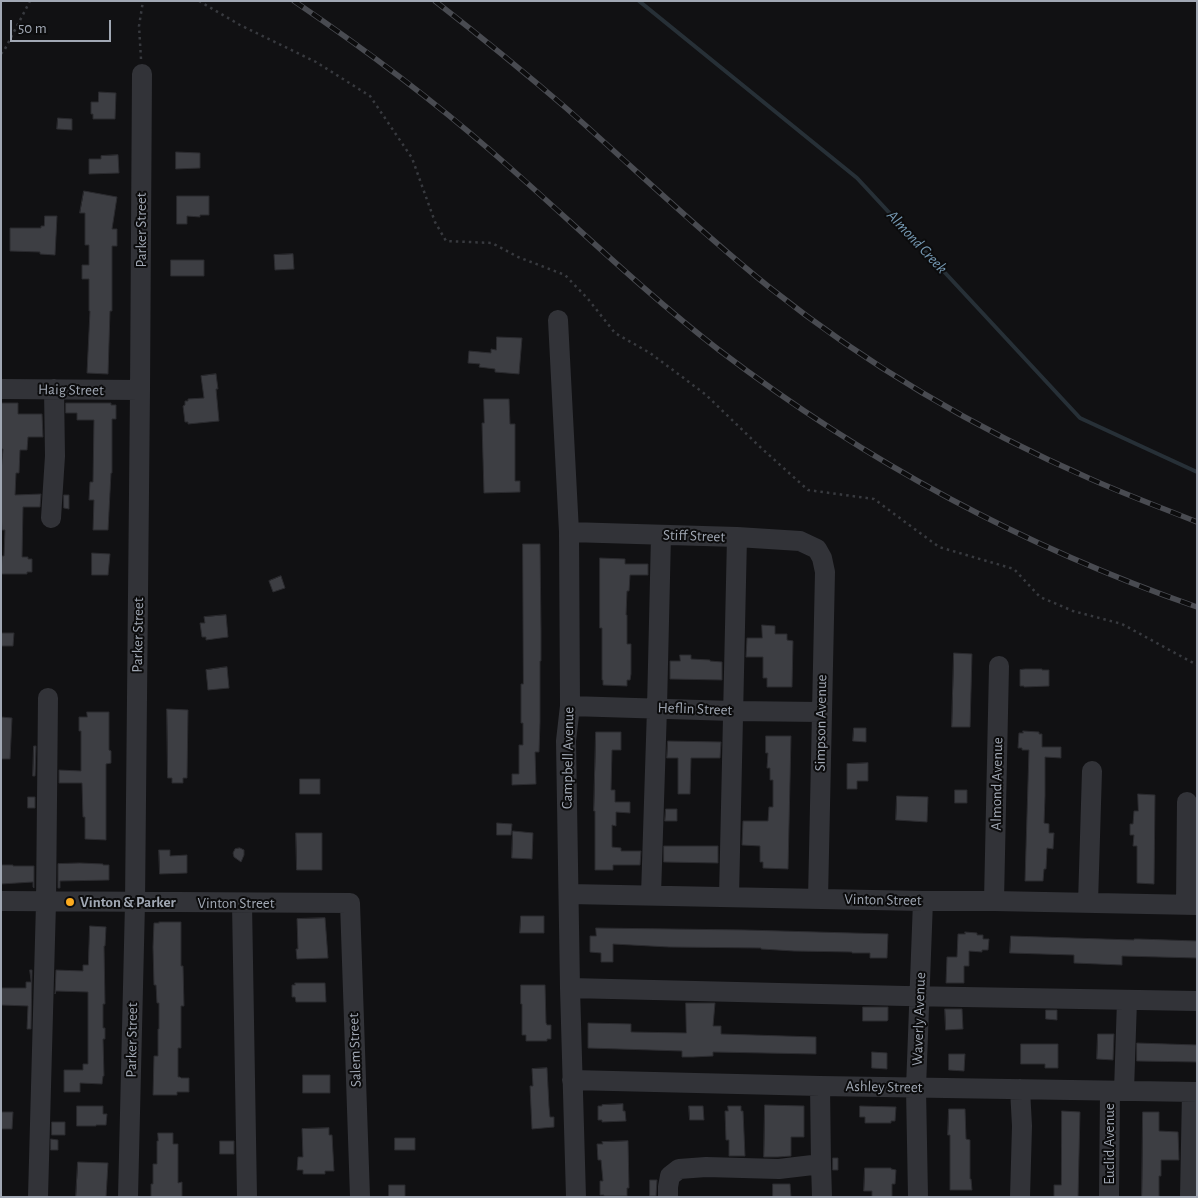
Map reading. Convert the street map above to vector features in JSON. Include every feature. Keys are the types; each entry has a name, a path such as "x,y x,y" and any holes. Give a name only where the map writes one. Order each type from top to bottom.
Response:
{"street":[{"name":"Parker Street","path":"128,1197 135,902 142,74"},
{"name":"Campbell Avenue","path":"558,320 569,532 570,706 566,741 576,1197"},
{"name":"Haig Street","path":"1,389 140,390"},
{"path":"51,518 55,456 54,389"},
{"name":"Stiff Street","path":"569,532 737,537 800,541 817,549"},
{"path":"651,895 661,535"},
{"path":"729,897 737,537"},
{"name":"Simpson Avenue","path":"817,549 822,558 825,572 818,899"},
{"name":"Almond Avenue","path":"994,901 999,666"},
{"path":"38,1197 46,902 48,698"},
{"name":"Heflin Street","path":"570,706 821,712"},
{"path":"1088,903 1092,771"},
{"path":"1187,802 1191,905"},
{"name":"Vinton Street","path":"569,894 1191,905"},
{"name":"Waverly Avenue","path":"918,1197 916,1088 924,901"},
{"name":"Vinton Street","path":"1,902 350,903"},
{"path":"242,903 248,1197"},
{"name":"Salem Street","path":"350,903 360,1197"},
{"path":"570,988 1197,1001"},
{"name":"Euclid Avenue","path":"1109,1197 1117,1091 1127,1000"},
{"name":"Ashley Street","path":"572,1080 1194,1092"},
{"path":"820,1086 822,1197"},
{"path":"1020,1090 1022,1126 1020,1197"},
{"path":"1190,1197 1194,1092"},
{"path":"668,1197 670,1176 679,1169 706,1167 779,1169 821,1164"}],"path":[{"path":"1,54 6,49 30,1"},
{"path":"142,74 139,26 143,1"},
{"path":"199,1 240,25 316,62 370,96 412,158 435,222 446,241 492,244 518,257 565,275 588,299 615,333 650,353 705,394 808,490 874,499 939,547 1014,569 1040,597 1073,611 1122,624 1197,665"}],"building":[{"path":"99,92 116,93 115,119 93,119 91,102 98,102"},
{"path":"58,118 72,119 72,130 57,129"},
{"path":"176,152 200,153 200,168 176,169"},
{"path":"118,155 119,173 89,174 89,159 101,159 101,156"},
{"path":"84,191 117,197 112,229 117,229 117,246 112,246 112,311 110,311 108,374 87,373 90,311 89,279 82,279 82,265 89,265 89,245 85,245 85,213 80,213"},
{"path":"177,196 209,196 209,215 200,215 200,217 187,216 187,224 177,224"},
{"path":"45,216 57,216 55,255 40,254 40,252 10,251 10,228 41,228 41,226 44,226"},
{"path":"293,254 294,269 275,270 274,255"},
{"path":"171,260 204,260 204,276 171,276"},
{"path":"497,337 522,338 519,374 495,372 495,369 479,367 480,364 468,363 469,351 491,353 491,349 496,350"},
{"path":"216,374 219,421 188,424 188,422 185,422 183,406 185,401 188,401 188,399 204,398 201,376"},
{"path":"484,399 509,399 510,424 515,424 515,481 520,481 520,492 484,493 482,423 484,423"},
{"path":"1,403 18,403 18,414 42,414 43,437 28,437 27,450 20,450 19,473 16,473 15,495 41,494 40,507 23,507 22,557 32,559 32,572 27,572 27,574 1,574 5,530 2,530 1,514 3,449 1,449"},
{"path":"66,403 111,403 111,405 116,405 116,419 112,419 112,473 108,530 93,530 94,500 89,500 90,482 93,482 94,420 77,420 77,413 66,413"},
{"path":"64,495 69,495 69,509 64,508"},
{"path":"523,544 540,544 541,661 539,752 535,752 536,784 512,785 512,774 519,774 519,745 523,745 521,684 523,684"},
{"path":"92,553 110,554 108,575 92,575"},
{"path":"600,558 625,559 625,564 648,564 648,575 630,575 629,591 627,591 627,644 631,644 631,674 630,680 627,680 627,686 603,685 602,628 600,628"},
{"path":"281,576 285,588 273,592 269,581"},
{"path":"226,615 228,637 206,640 206,637 202,637 200,623 205,623 204,617"},
{"path":"762,625 775,626 775,634 787,634 787,640 793,641 792,687 767,687 767,678 763,678 763,657 746,657 747,638 762,638"},
{"path":"1,633 14,633 13,646 1,646"},
{"path":"954,653 972,654 970,727 952,727"},
{"path":"680,655 691,655 691,659 722,662 722,680 670,679 670,661 680,661"},
{"path":"227,667 229,688 208,690 206,670"},
{"path":"1020,670 1049,670 1049,686 1020,686"},
{"path":"167,709 188,710 187,778 183,778 183,783 172,783 172,778 168,778"},
{"path":"87,712 109,712 111,763 106,764 106,840 85,839 82,783 59,783 59,770 81,771 79,717 87,717"},
{"path":"1,717 12,718 10,759 1,759"},
{"path":"854,728 866,728 866,742 853,741"},
{"path":"1023,731 1039,732 1039,734 1042,734 1042,747 1061,747 1061,758 1045,757 1044,823 1049,824 1049,833 1054,833 1053,849 1047,848 1046,869 1044,869 1043,881 1025,881 1029,750 1018,748 1019,733 1023,733"},
{"path":"596,732 621,732 621,750 612,750 611,790 615,790 615,802 630,802 630,813 616,812 616,826 612,825 612,847 621,848 621,851 641,851 640,865 613,865 613,870 595,870"},
{"path":"766,736 791,736 788,869 763,868 763,862 760,862 760,846 742,845 743,821 768,821 769,807 773,807 773,780 770,780 770,768 767,768"},
{"path":"668,741 721,742 720,758 691,758 690,794 678,794 678,758 667,758"},
{"path":"34,746 36,746 35,776 33,776"},
{"path":"868,763 868,781 857,781 857,789 847,789 847,764"},
{"path":"300,779 320,779 320,794 300,794"},
{"path":"955,790 967,790 967,803 955,803"},
{"path":"1138,794 1155,795 1154,884 1137,883 1137,846 1133,846 1134,835 1130,835 1130,824 1133,824 1134,811 1138,811"},
{"path":"897,796 928,797 927,822 896,820"},
{"path":"28,797 35,797 35,808 28,808"},
{"path":"666,809 677,809 677,821 665,821"},
{"path":"497,823 512,824 511,835 497,835"},
{"path":"513,831 533,833 532,859 512,858"},
{"path":"296,833 322,833 322,870 297,870"},
{"path":"664,846 718,846 718,863 664,862"},
{"path":"240,848 244,850 241,862 234,857 233,853 235,849"},
{"path":"159,850 170,850 170,856 187,855 187,873 160,874"},
{"path":"58,864 109,865 109,880 60,881 60,888 58,888"},
{"path":"1,865 34,866 34,888 33,882 1,884"},
{"path":"521,916 544,916 544,933 520,933"},
{"path":"325,918 328,958 297,959 297,919"},
{"path":"181,922 181,966 183,966 184,1006 181,1006 181,1048 178,1048 178,1077 189,1078 189,1092 177,1092 177,1095 153,1095 154,1056 158,1056 159,1003 157,1003 156,985 154,985 153,947 154,923"},
{"path":"90,926 106,927 104,946 105,1004 103,1004 103,1028 105,1028 105,1039 103,1039 104,1076 102,1084 80,1083 80,1092 64,1092 64,1070 83,1070 83,1064 88,1064 88,992 56,991 55,994 56,970 83,971 83,965 88,965"},
{"path":"596,928 888,934 887,958 870,958 870,953 852,952 613,944 613,962 601,962 601,953 590,952 590,936 596,936"},
{"path":"965,932 977,933 977,935 983,935 983,939 989,939 988,950 982,950 982,952 969,951 969,966 964,966 964,983 946,983 947,957 957,957 958,934 965,934"},
{"path":"1011,936 1197,941 1197,958 1122,956 1122,965 1074,963 1074,955 1010,953"},
{"path":"30,970 32,970 31,1029 27,1029 28,1006 1,1005 1,988 26,988 26,982 31,982"},
{"path":"295,983 325,983 326,1002 296,1002 295,997 292,997 292,985 295,985"},
{"path":"521,985 545,985 546,1023 551,1025 551,1039 547,1039 547,1041 526,1041 526,1035 522,1035"},
{"path":"686,1003 715,1003 713,1026 721,1026 721,1034 816,1037 816,1054 713,1052 713,1056 682,1057 682,1051 588,1048 588,1023 631,1024 631,1032 686,1033"},
{"path":"863,1007 888,1007 888,1020 863,1021"},
{"path":"945,1009 962,1009 963,1029 946,1030"},
{"path":"1046,1010 1057,1010 1057,1020 1046,1019"},
{"path":"1098,1034 1114,1034 1113,1060 1097,1059"},
{"path":"1137,1043 1197,1045 1197,1062 1137,1061"},
{"path":"1021,1044 1058,1044 1058,1068 1045,1068 1045,1064 1021,1064"},
{"path":"872,1052 887,1053 887,1069 872,1068"},
{"path":"949,1054 965,1054 964,1071 949,1070"},
{"path":"547,1068 550,1117 554,1117 554,1127 532,1129 530,1086 533,1086 532,1069"},
{"path":"303,1075 330,1075 330,1093 303,1093"},
{"path":"623,1104 626,1121 602,1122 602,1120 598,1120 598,1106"},
{"path":"765,1105 804,1106 804,1137 791,1137 791,1156 764,1157"},
{"path":"77,1106 103,1106 103,1114 107,1114 106,1125 77,1126"},
{"path":"689,1106 703,1106 704,1120 690,1120"},
{"path":"728,1106 741,1106 741,1111 743,1111 745,1156 729,1156 729,1140 726,1140 725,1111 728,1111"},
{"path":"860,1106 896,1107 895,1121 891,1121 891,1123 865,1123 865,1117 860,1117"},
{"path":"949,1109 965,1109 966,1139 970,1140 970,1179 972,1190 950,1190"},
{"path":"1062,1111 1080,1112 1078,1197 1054,1197 1054,1185 1061,1185"},
{"path":"1,1112 13,1112 12,1129 1,1129"},
{"path":"1143,1112 1159,1112 1159,1131 1178,1132 1179,1160 1161,1160 1159,1197 1142,1197"},
{"path":"52,1122 65,1122 65,1135 52,1135"},
{"path":"329,1128 329,1135 332,1135 334,1171 325,1171 325,1174 303,1174 303,1170 297,1170 298,1157 303,1157 302,1129"},
{"path":"158,1133 173,1133 173,1144 178,1144 178,1183 182,1182 182,1197 151,1197 153,1164 157,1164"},
{"path":"395,1138 415,1138 415,1150 395,1150"},
{"path":"51,1139 58,1140 58,1150 51,1150"},
{"path":"220,1141 234,1141 234,1154 220,1154"},
{"path":"628,1141 629,1188 627,1188 627,1196 600,1195 600,1181 603,1181 601,1160 598,1160 597,1144 603,1144 602,1142"},
{"path":"833,1158 838,1158 838,1170 833,1170"},
{"path":"78,1162 108,1163 106,1197 76,1197"},
{"path":"865,1168 891,1168 896,1170 895,1184 892,1184 892,1197 872,1197 872,1191 864,1191"},
{"path":"650,1180 657,1180 656,1196 650,1196"},
{"path":"773,1184 790,1184 791,1197 773,1197"},
{"path":"389,1185 405,1185 405,1197 389,1197"}],"waterway":[{"name":"Almond Creek","path":"639,1 857,178 1080,418 1197,472"}],"railway":[{"path":"294,1 444,111 660,302 719,350 831,429 948,498 1008,529 1070,557 1197,607"},
{"path":"435,1 566,108 691,221 769,287 845,343 925,394 1008,440 1093,480 1197,522"}],"place":[{"name":"Vinton & Parker","path":"70,902"}]}
